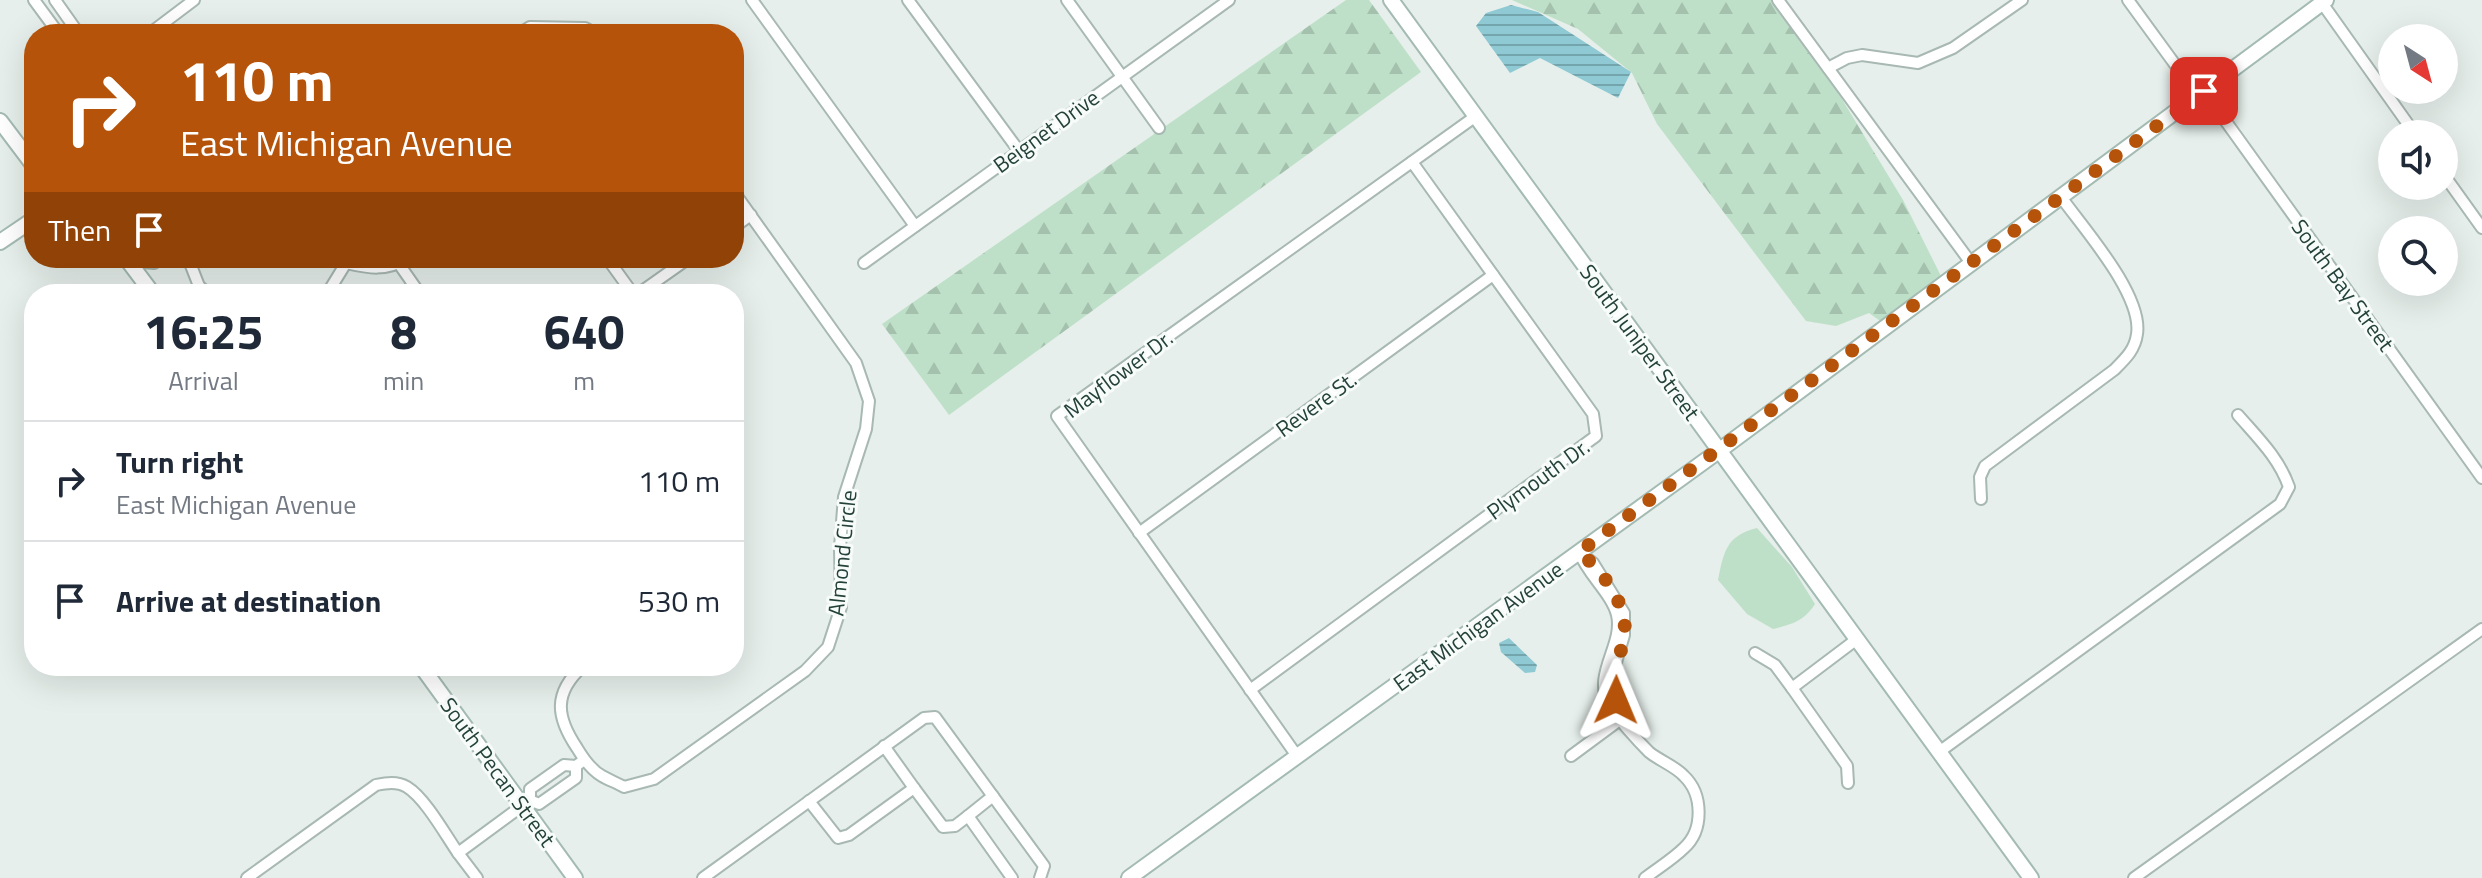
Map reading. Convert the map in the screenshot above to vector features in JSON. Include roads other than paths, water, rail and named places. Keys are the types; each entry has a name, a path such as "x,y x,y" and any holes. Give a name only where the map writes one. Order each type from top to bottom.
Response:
{"street":[{"path":"34,0 52,24"},
{"path":"55,0 72,24"},
{"path":"162,24 194,0"},
{"path":"752,0 915,226"},
{"path":"908,0 1019,151"},
{"path":"1067,0 1159,128"},
{"name":"Beignet Drive","path":"864,263 1229,0"},
{"name":"South Juniper Street","path":"1391,0 2031,878"},
{"path":"1778,0 1971,263"},
{"path":"1828,68 1847,58 1862,55 1918,63 1953,48 2022,0"},
{"name":"South Bay Street","path":"2128,0 2201,94 2482,478"},
{"path":"2324,1 2405,120"},
{"name":"East Michigan Avenue","path":"1129,878 1720,450 2324,1"},
{"name":"Mayflower Dr.","path":"1297,756 1057,416 1476,116"},
{"path":"0,121 24,153"},
{"name":"Plymouth Dr.","path":"1250,690 1596,436 1593,414 1412,162"},
{"path":"2458,195 2482,228"},
{"path":"1981,499 1980,477 1985,466 2114,370 2131,353 2137,337 2138,322 2127,291 2061,197"},
{"name":"Almond Circle","path":"572,676 559,706 564,729 580,763 624,787 654,779 805,671 828,647 841,607 840,547 844,497 861,448 869,401 856,363 744,206"},
{"path":"744,220 751,215"},
{"path":"0,242 24,226"},
{"path":"615,268 627,284"},
{"path":"650,284 674,268"},
{"name":"Revere St.","path":"1139,533 1493,275"},
{"path":"1939,752 2280,504 2289,487 2278,462 2238,415"},
{"path":"1579,552 1585,567 1617,615 1616,638 1605,679 1609,704 1647,750 1665,765 1683,774 1694,789 1699,807 1697,829 1686,847 1645,878"},
{"path":"2134,878 2482,629"},
{"path":"1792,688 1857,639"},
{"path":"1755,653 1775,665 1792,688 1847,766 1848,783"},
{"name":"South Pecan Street","path":"429,676 526,803 575,878"},
{"path":"705,877 924,718 935,717 1044,866 1040,878"},
{"path":"1571,756 1621,719"},
{"path":"884,746 943,827 955,826 993,796"},
{"path":"458,853 526,803 530,789 564,765 580,763 576,778 539,804 526,803"},
{"path":"247,878 376,785 393,782 407,787 424,804 477,878"},
{"path":"809,801 838,838 849,835 914,788"},
{"path":"968,816 1012,878"}],"water":[{"path":"1511,5 1538,12 1631,72 1618,98 1540,58 1510,73 1476,26 1486,13"},
{"path":"1509,638 1537,665 1535,672 1525,673 1501,652 1499,643"}]}
